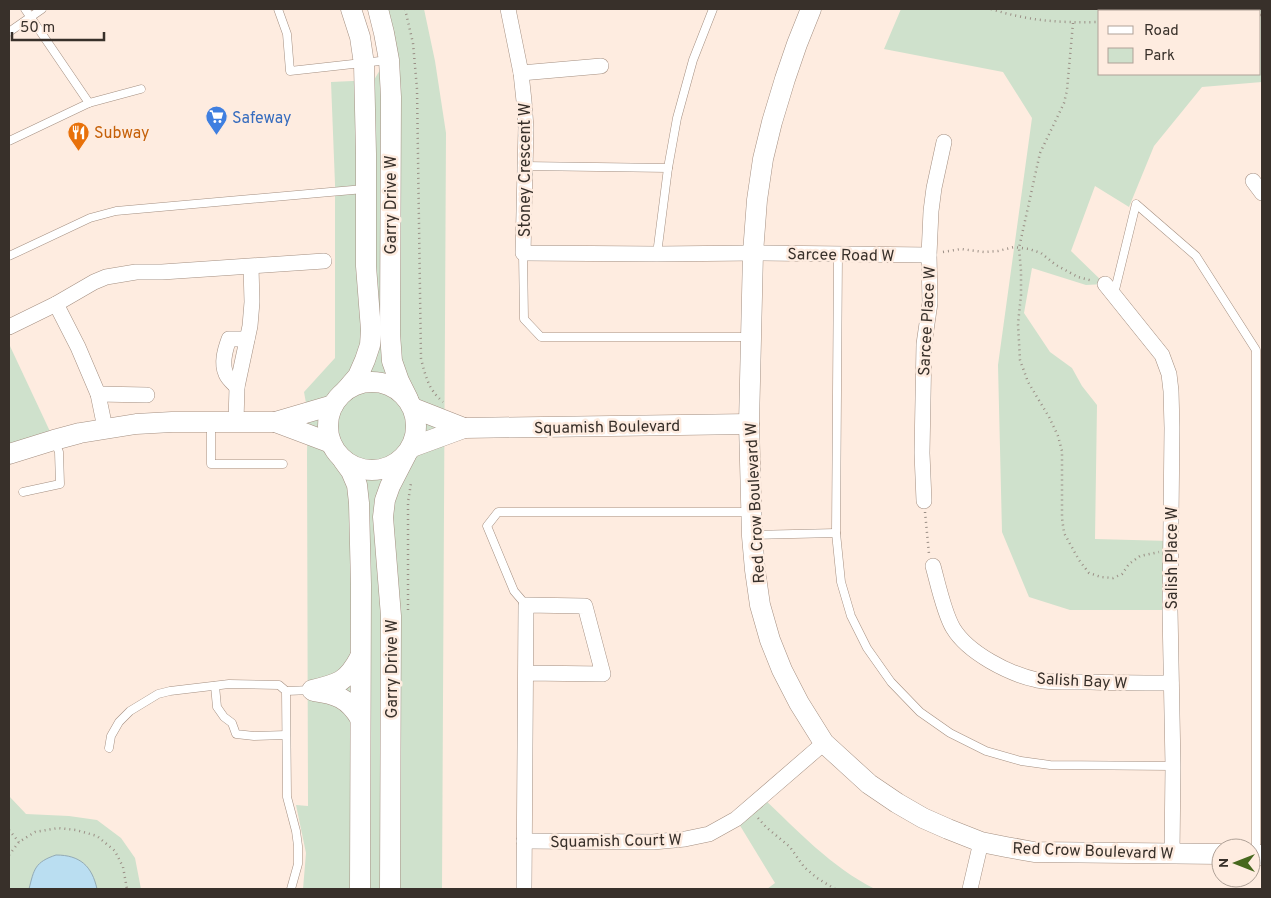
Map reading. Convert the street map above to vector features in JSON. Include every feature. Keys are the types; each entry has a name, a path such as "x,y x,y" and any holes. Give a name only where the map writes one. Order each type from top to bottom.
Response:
{"main road":[{"name":"Garry Drive W","path":"346,390 358,376 365,360 370,345 371,330 366,266 364,64 360,37 351,9"},
{"name":"Garry Drive W","path":"378,9 389,60 391,97 390,334 392,361 399,381 411,404"},
{"name":"Red Crow Boulevard W","path":"811,9 785,79 763,159 757,200 753,253 749,424 752,536 760,605 770,640 782,670 799,703 824,743 869,784 923,818 981,842 1034,852 1211,854"},
{"path":"364,382 379,382 394,386 402,392 411,404 416,418 416,438 409,451 399,462 380,470 361,469 343,460 336,452 329,434 329,414 339,396 346,390 364,382"},
{"name":"Squamish Boulevard","path":"411,404 464,428"},
{"path":"9,454 54,440 105,428 172,422 275,422 333,405"},
{"path":"275,422 332,443"},
{"name":"Squamish Boulevard","path":"409,451 464,428 749,424"},
{"name":"Garry Drive W","path":"390,889 391,616 383,517 385,500 390,486 409,451"},
{"name":"Garry Drive W","path":"343,460 351,471 359,503 360,889"},
{"path":"312,690 330,686 343,680 353,671 360,657"},
{"path":"312,690 330,693 344,699 354,707 360,718"}],"street":[{"name":"Stoney Crescent W","path":"508,9 522,73 526,128 523,253 753,253"},
{"path":"522,73 601,66"},
{"name":"Sarcee Place W","path":"924,501 922,452 924,344 930,303 929,255 934,188 944,142"},
{"name":"Sarcee Road W","path":"753,253 929,255"},
{"path":"9,326 56,304 106,277 136,272 324,262"},
{"path":"236,421 237,387 250,326 252,302 251,267"},
{"name":"Salish Place W","path":"1110,289 1162,355 1169,374 1171,391 1172,854"},
{"path":"56,304 78,347 98,394 105,428"},
{"path":"98,394 148,395"},
{"name":"Salish Bay W","path":"933,566 953,628 968,645 986,658 1011,671 1036,680 1059,682 1171,684"},
{"path":"524,889 526,605 585,606 603,674 526,673"},
{"name":"Squamish Court W","path":"524,841 653,842 685,839 709,834 736,819 824,743"},
{"path":"970,889 981,842"}],"lane":[{"path":"24,9 89,103"},
{"path":"9,32 42,9"},
{"path":"278,9 287,34 290,71 389,60"},
{"path":"658,254 668,168 677,118 693,60 713,9"},
{"path":"9,141 89,103 141,89"},
{"path":"525,166 668,168"},
{"path":"9,256 90,218 116,211 366,189"},
{"path":"1110,289 1136,204 1196,256 1256,350 1256,838"},
{"path":"523,253 524,318 541,337 751,337"},
{"path":"838,254 836,533 841,582 851,616 867,648 891,682 920,712 950,733 986,752 1021,761 1050,765 1173,766"},
{"path":"211,422 211,464 283,464"},
{"path":"23,492 60,484 59,452 54,440"},
{"path":"526,605 514,591 487,526 498,512 751,512"},
{"path":"752,536 836,533"},
{"path":"109,748 111,736 119,722 130,711 158,694 229,684 279,685 286,691 312,690"},
{"path":"215,686 217,707 224,717 232,723 236,734 254,736 286,735"},
{"path":"286,691 286,797 296,831 298,846 298,864 291,889"}],"path":[{"path":"405,9 413,43 416,89 422,359 431,390 444,403"},
{"path":"991,9 1014,16 1058,22 1098,22"},
{"path":"1073,23 1067,90 1064,103 1040,153 1020,248 1021,295 1018,324 1020,360 1028,382 1058,436 1062,451 1062,518 1064,533 1089,573 1113,578 1122,574 1129,564 1140,556 1170,551"},
{"path":"929,255 961,249 984,252 1014,247 1029,249 1041,253 1056,265 1078,277 1110,289"},
{"path":"408,611 408,502 411,482"},
{"path":"924,501 929,556 933,566"},
{"path":"749,808 766,827 790,847 804,868 835,889"},
{"path":"9,854 19,842 35,832 58,828 76,830 97,836 114,851 123,867 127,889"},
{"path":"9,830 19,842"}],"green space":[{"path":"378,9 424,9 435,61 446,133 442,889 303,889 306,853 296,805 308,806 308,414 304,392 335,358 335,184 331,82 374,80 387,58"},
{"path":"901,9 1262,9 1262,82 1202,87 1154,146 1129,207 1095,186 1071,251 1105,284 1086,285 1032,268 1024,313 1050,352 1072,368 1082,386 1097,405 1095,539 1170,541 1170,610 1070,610 1029,597 1002,532 998,365 1032,118 1003,72 884,49"},
{"path":"9,344 54,440 9,454"},
{"path":"9,796 26,814 69,816 97,820 121,838 135,858 141,889 9,889"},
{"path":"762,797 829,859 875,889 767,889 775,883 736,819"}],"water":[{"path":"56,855 72,857 84,863 92,874 97,889 29,889 36,867 44,860"}],"place":[{"name":"Safeway","path":"216,136"},
{"name":"Subway","path":"78,151"}]}
